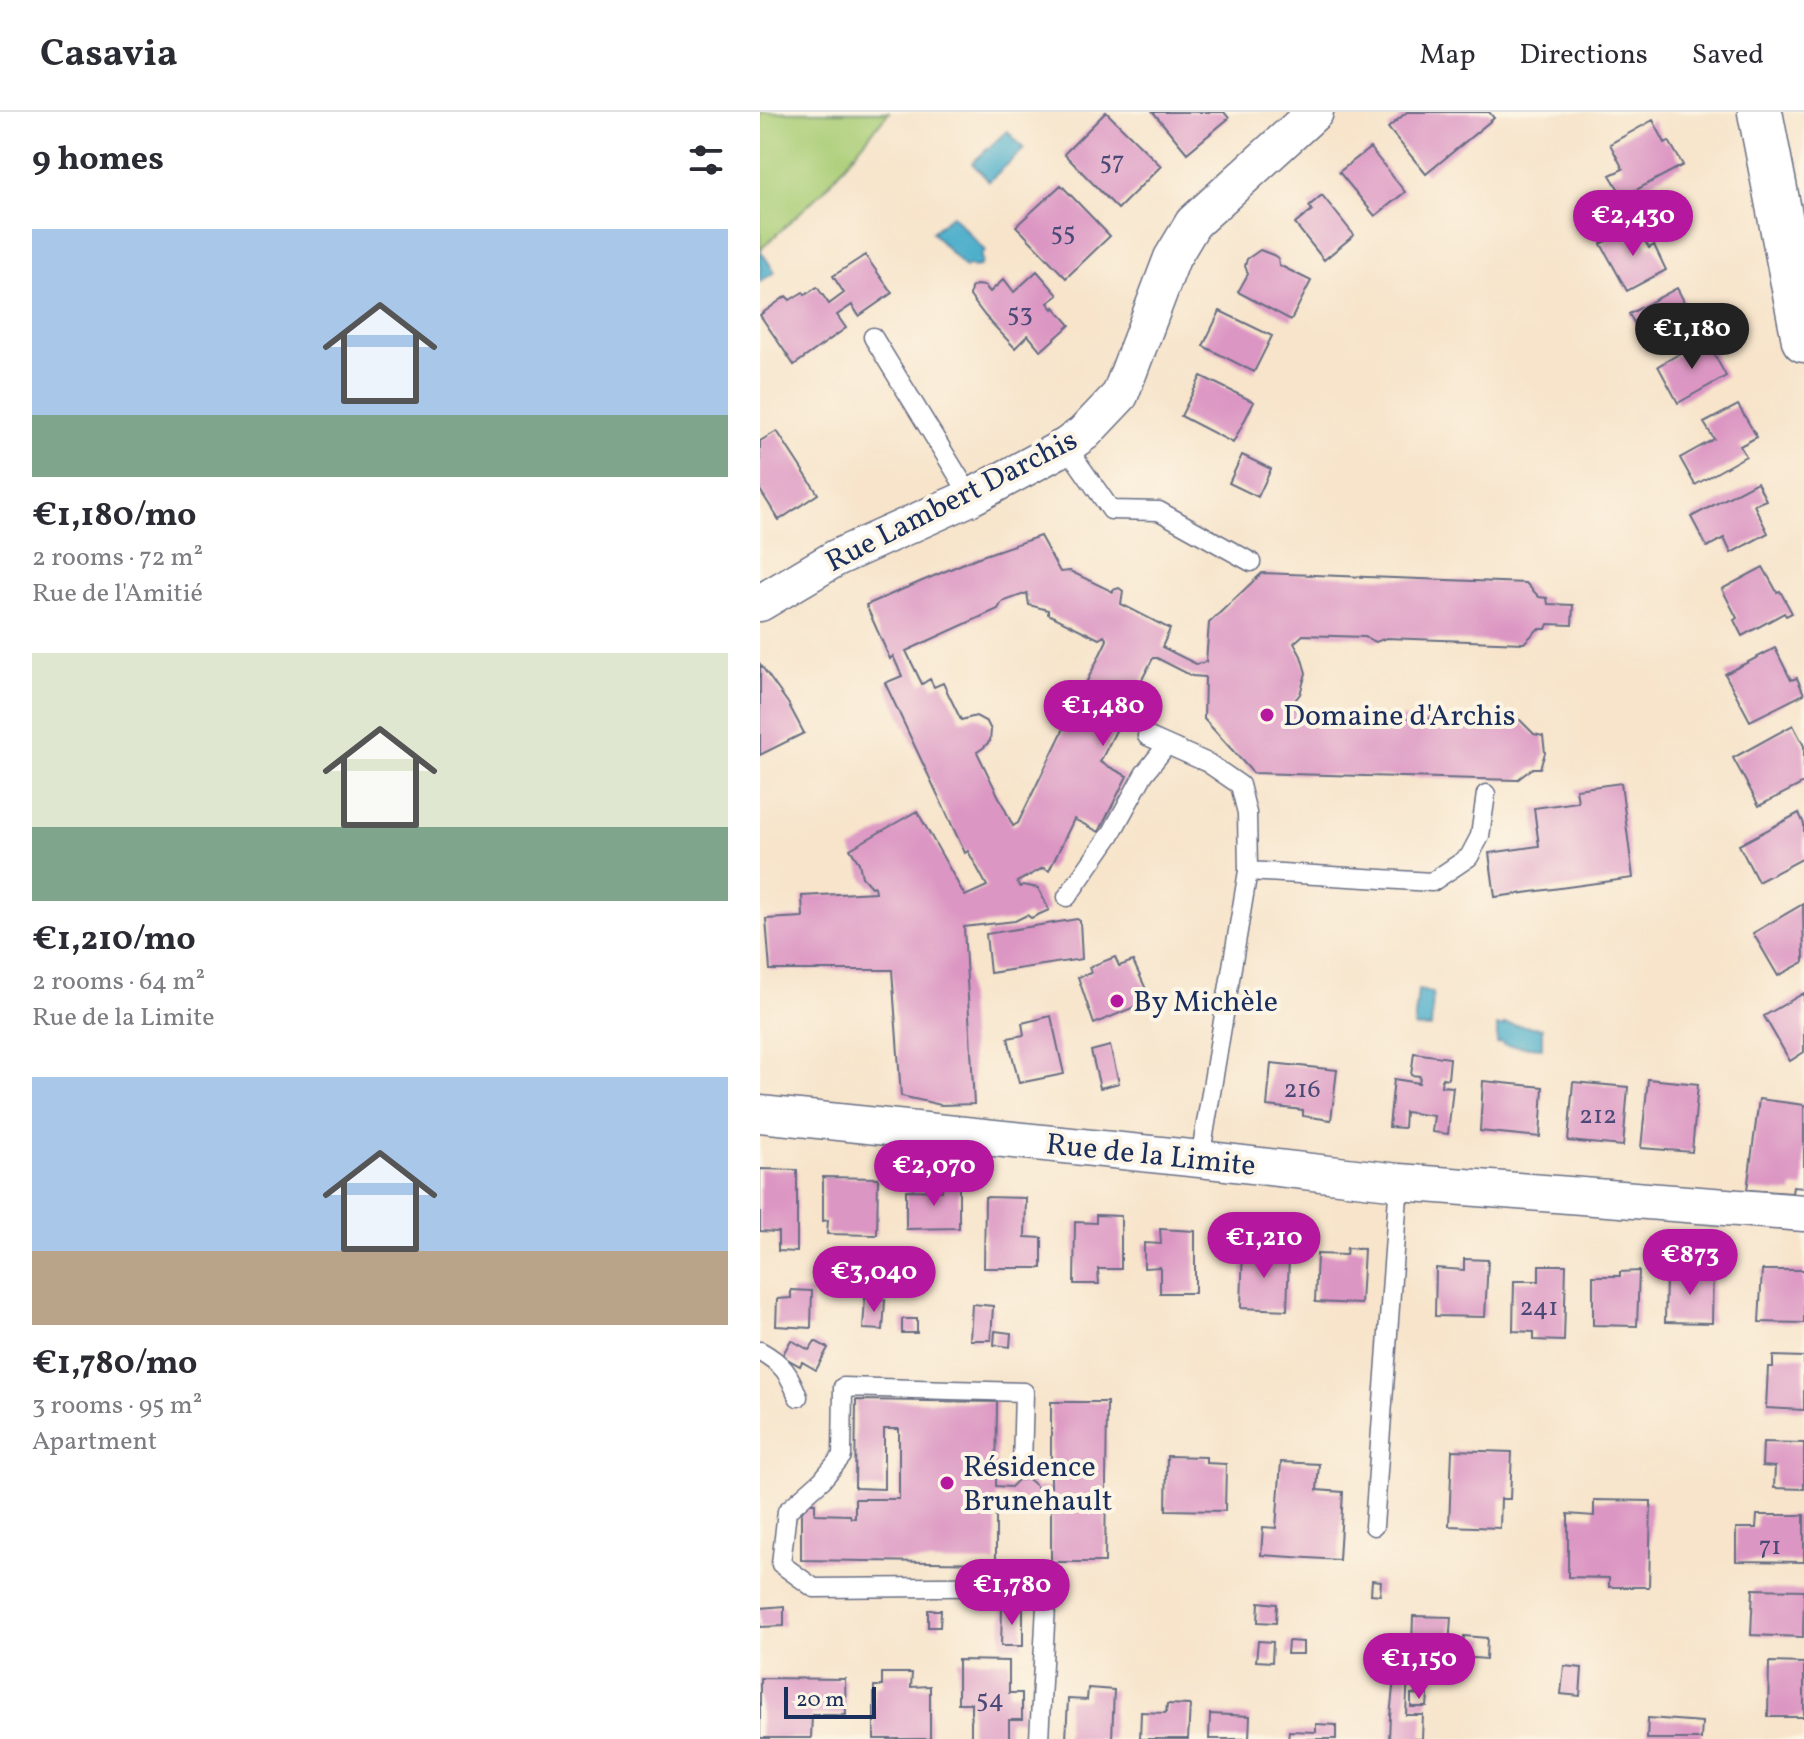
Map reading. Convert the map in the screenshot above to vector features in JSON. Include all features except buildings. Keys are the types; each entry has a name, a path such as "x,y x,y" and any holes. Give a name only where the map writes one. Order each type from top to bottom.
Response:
{"street":[{"name":"Rue Lambert Darchis","path":"760,603 836,558 971,497 1066,446 1084,433 1120,395 1172,258 1193,223 1315,112"},
{"path":"1760,112 1804,340"},
{"name":"Rue de la Limite","path":"760,1114 1399,1182 1804,1213"}],"lane":[{"path":"873,337 971,497"},
{"path":"1066,446 1111,510 1159,511 1251,562"},
{"path":"1147,736 1208,763 1240,785 1247,813 1248,871 1200,1159"},
{"path":"1067,897 1111,834 1144,774 1167,745"},
{"path":"1248,871 1432,882 1469,857 1480,836 1486,794"},
{"path":"1374,1526 1399,1182"},
{"path":"760,1351 789,1374 798,1397"},
{"path":"1022,1466 1024,1392 843,1387 842,1456 822,1480 787,1511 781,1564 814,1588 1047,1586 1039,1739"}],"green space":[{"path":"760,112 889,112 824,190 760,250"}],"water":[{"path":"1007,131 1024,149 989,181 972,163"},
{"path":"952,215 985,251 981,255 980,266 969,265 965,268 932,232"},
{"path":"760,250 775,272 760,282"},
{"path":"1418,990 1433,993 1431,1028 1414,1027"},
{"path":"1497,1026 1542,1028 1542,1048 1497,1043"}],"place":[{"name":"Domaine d'Archis","path":"1267,715"},
{"name":"By Michèle","path":"1117,1001"},
{"name":"Résidence Brunehault","path":"947,1483"}]}
